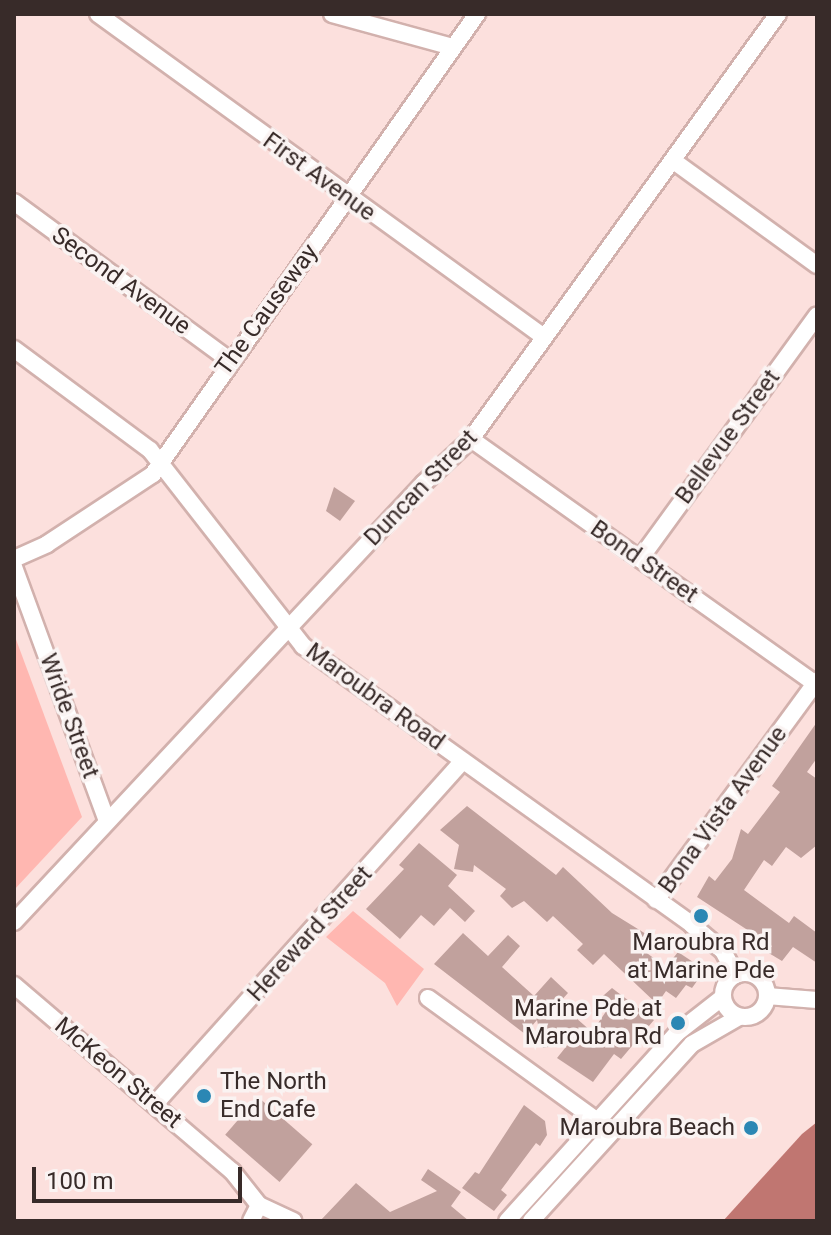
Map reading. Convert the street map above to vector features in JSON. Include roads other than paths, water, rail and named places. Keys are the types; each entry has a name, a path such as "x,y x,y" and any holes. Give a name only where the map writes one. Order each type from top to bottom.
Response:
{"street":[{"name":"First Avenue","path":"98,14 348,199 544,337"},
{"path":"332,14 453,47"},
{"name":"The Causeway","path":"14,559 47,544 153,474 229,360 348,199 477,14"},
{"name":"Duncan Street","path":"14,922 287,627 471,439 675,162 778,14"},
{"path":"675,162 817,265"},
{"name":"Second Avenue","path":"14,202 229,360"},
{"name":"Bellevue Street","path":"640,559 817,315"},
{"name":"Maroubra Road","path":"14,349 131,434 160,461 303,646 656,900 723,951 736,975"},
{"name":"Bond Street","path":"471,439 816,683"},
{"name":"Wride Street","path":"14,567 107,821"},
{"name":"Bona Vista Avenue","path":"656,900 816,683"},
{"name":"Hereward Street","path":"155,1104 462,762"},
{"path":"507,1221 677,1033 723,997 736,975 757,977 767,996"},
{"name":"McKeon Street","path":"14,985 251,1189 259,1205 293,1221"},
{"path":"767,996 817,1000"},
{"path":"531,1221 692,1044 739,1017 758,1013 767,996"},
{"path":"723,997 727,1009 739,1017"},
{"path":"428,998 597,1121"},
{"path":"251,1221 259,1205"}],"place":[{"name":"Maroubra Rd at Marine Pde","path":"701,916"},
{"name":"Marine Pde at Maroubra Rd","path":"678,1023"},
{"name":"The North End Cafe","path":"204,1096"},
{"name":"Maroubra Beach","path":"751,1128"}]}
